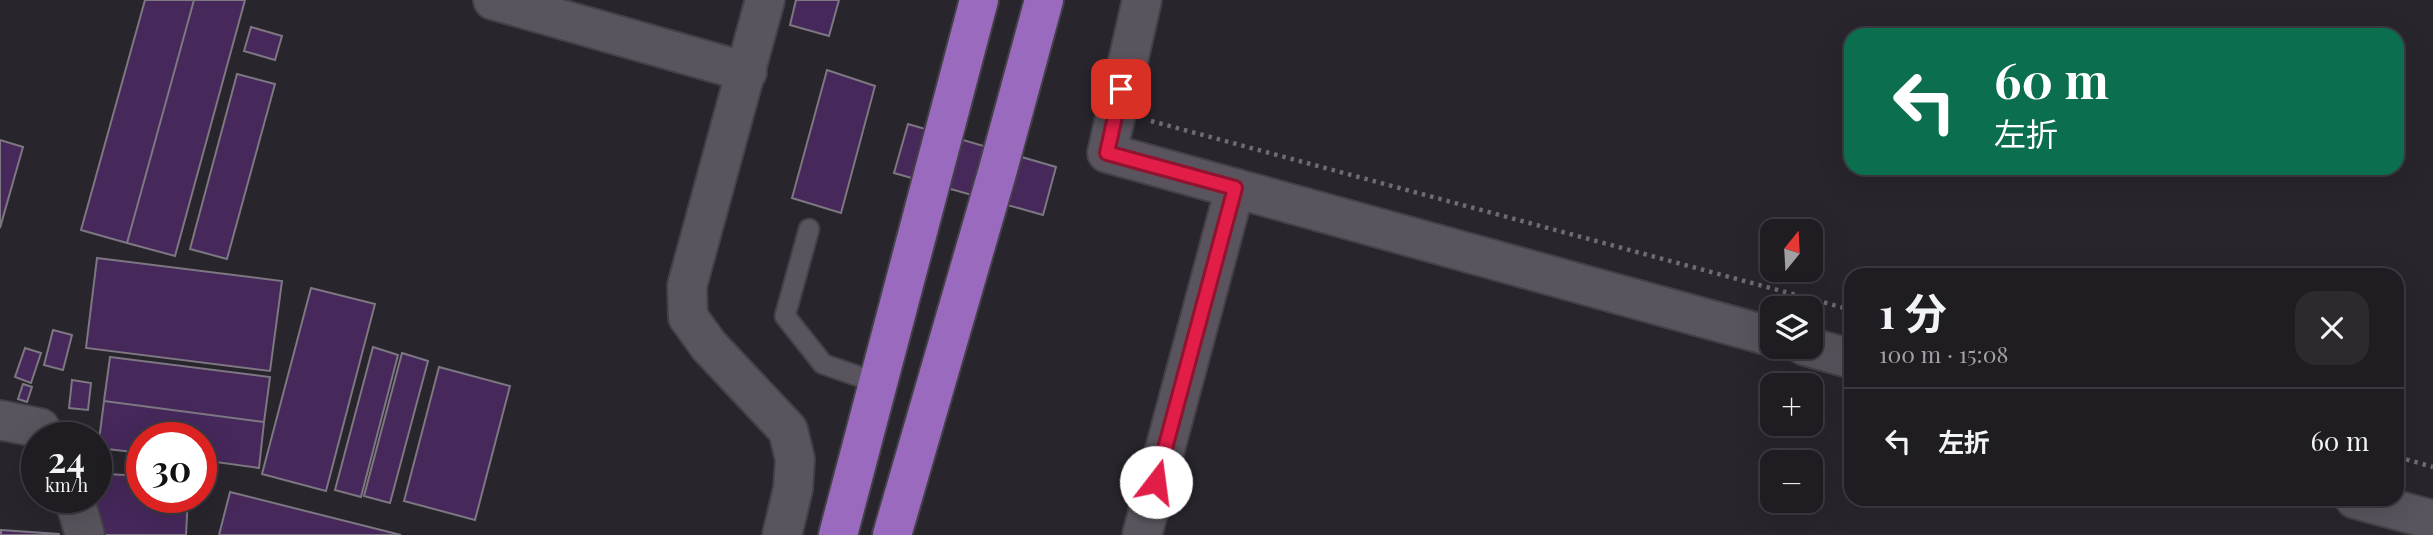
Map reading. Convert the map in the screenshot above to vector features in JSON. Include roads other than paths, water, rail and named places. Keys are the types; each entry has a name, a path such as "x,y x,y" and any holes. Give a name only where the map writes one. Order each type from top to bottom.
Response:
{"highway":[{"path":"838,535 979,0"},
{"path":"892,535 1044,0"}],"street":[{"path":"492,0 747,72"},
{"path":"765,0 687,286 688,317 709,346 788,430 795,459 794,479 782,535"},
{"path":"1142,0 1107,153 1760,333"},
{"path":"1142,535 1235,188"},
{"path":"1823,351 1844,357"},
{"path":"0,420 21,424"},
{"path":"2381,506 2433,520"},
{"path":"79,513 85,535"}],"lane":[{"path":"809,229 785,316 823,364 878,383"}]}
